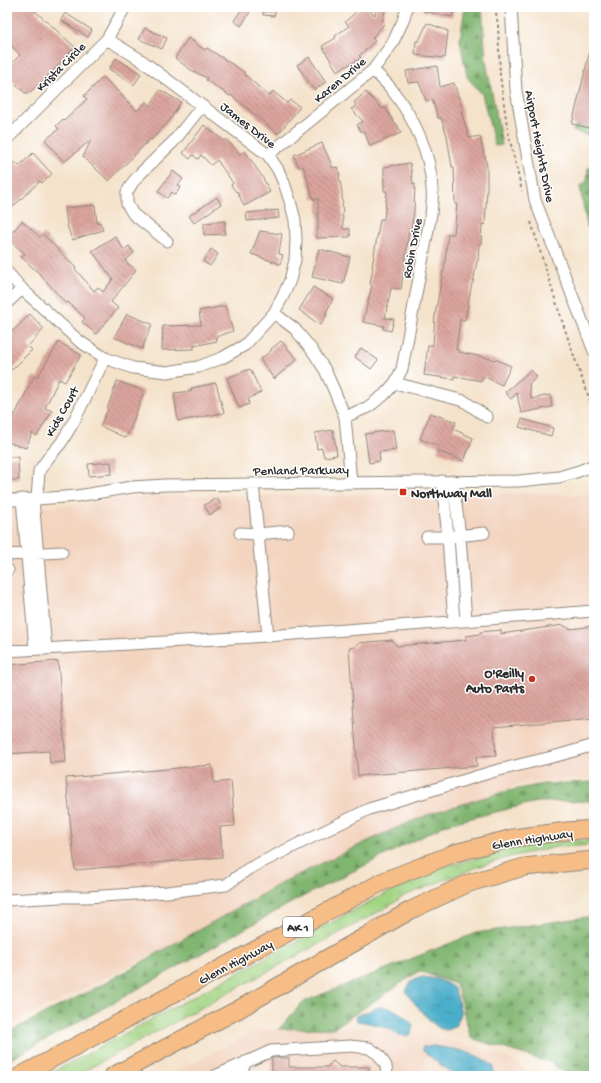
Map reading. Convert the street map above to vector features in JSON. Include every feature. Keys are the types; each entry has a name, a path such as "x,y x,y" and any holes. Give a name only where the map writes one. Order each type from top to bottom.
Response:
{"highway":[{"name":"Glenn Highway","path":"20,1076 384,881 455,853 513,838 594,829"},
{"path":"113,1076 239,1009 411,910 469,883 524,868 594,860"}],"street":[{"name":"Krista Circle","path":"7,139 107,39 125,7"},
{"name":"Karen Drive","path":"268,156 373,70 392,44 403,21 407,7"},
{"name":"Airport Heights Drive","path":"511,7 516,90 535,200 594,351"},
{"name":"James Drive","path":"7,272 22,289 78,341 105,358 133,368 167,372 198,367 222,358 245,345 274,313 290,280 296,240 295,220 284,183 277,168 268,156 141,60 107,39"},
{"name":"Robin Drive","path":"345,417 368,407 384,395 395,383 402,369 431,214 432,188 429,163 422,139 409,114 392,89 373,70"},
{"path":"167,241 133,214 127,204 127,192 133,182 174,141 202,106"},
{"path":"7,303 22,289"},
{"path":"274,313 294,329 312,350 334,390 345,417 351,482"},
{"name":"Kids Court","path":"41,649 32,553 30,499 39,471 61,443 73,424 105,358"},
{"path":"395,383 464,401 487,417"},
{"name":"Penland Parkway","path":"7,500 77,496 138,486 351,482 519,481 559,477 594,465"},
{"path":"448,481 460,536 466,621"},
{"path":"448,481 448,537 454,622"},
{"path":"253,484 268,636"},
{"path":"240,533 258,534 288,531"},
{"path":"427,537 448,537 484,533"},
{"path":"7,555 62,552"},
{"path":"7,651 268,636 594,611"},
{"path":"7,900 166,892 226,885 248,869 369,809 495,771 594,745"},
{"path":"215,1076 270,1051 350,1046 368,1048 380,1055 386,1066 387,1076"},
{"path":"241,1076 246,1062"}],"shaded area":[{"name":"Northway Mall","path":"521,493 594,496 594,778 528,781 432,817 7,1026 7,509 57,507 126,498 166,496"},
{"path":"367,1028 421,1034 468,1045 505,1057 535,1076 168,1076 256,1030"}],"green space":[{"path":"465,7 482,7 486,62 502,145 495,146 482,94 467,77 460,40"},
{"path":"576,125 594,129 594,137 573,131"},
{"path":"588,168 594,168 594,230 587,227 580,187 587,181"},
{"path":"594,782 594,801 536,802 447,824 298,899 7,1061 7,1033 105,983 287,880 387,832 432,813 503,792 544,784"},
{"path":"594,840 594,845 556,847 513,856 477,867 404,896 389,906 75,1076 46,1076 375,899 436,869 515,848 550,842"},
{"path":"594,916 594,1076 569,1076 551,1063 471,1038 456,984 419,971 334,1028 279,1029 303,1002 476,933"}],"water":[{"path":"423,977 437,979 454,988 461,1014 456,1025 448,1030 439,1028 430,1021 406,992 412,982"},
{"path":"379,1007 394,1010 406,1018 413,1025 411,1034 407,1036 399,1035 388,1028 357,1021 356,1016"},
{"path":"434,1046 458,1050 480,1057 493,1066 493,1073 490,1076 455,1076 423,1051 422,1047"}],"building":[{"path":"16,7 38,7 35,11 75,47 56,68 29,93 25,93 7,75 7,68 20,55 7,41 7,16"},
{"path":"243,7 253,7 241,26 234,21"},
{"path":"264,7 276,7 274,16 263,15"},
{"path":"361,7 365,7 375,15 377,7 386,7 382,22 384,24 372,38 375,41 359,56 361,58 337,71 322,46 336,38 335,36 349,26 345,22"},
{"path":"423,7 454,8 452,17 423,11"},
{"path":"65,13 92,30 88,37 61,20"},
{"path":"427,23 448,31 445,58 415,55 416,41 419,41"},
{"path":"145,28 167,38 162,49 139,39"},
{"path":"188,38 205,50 207,48 244,72 244,74 269,96 273,91 287,103 290,100 300,107 278,134 231,95 230,96 206,80 207,78 191,70 175,58"},
{"path":"591,46 594,46 594,129 572,124"},
{"path":"309,57 326,82 314,90 297,65"},
{"path":"116,58 141,74 134,85 109,69"},
{"path":"437,66 440,87 454,83 463,111 461,111 469,138 480,136 487,167 485,225 482,224 478,261 465,320 460,319 456,350 459,350 459,352 497,360 511,366 502,385 483,376 482,381 454,376 454,379 424,375 428,345 433,345 435,315 444,271 448,234 454,234 457,204 455,204 454,167 452,167 447,136 441,118 438,118 432,99 426,101 419,82 408,83 406,71"},
{"path":"103,77 137,111 146,102 150,106 160,90 181,102 169,121 109,181 83,157 91,140 64,162 45,140 59,129 56,126 63,119 64,121 87,99 84,96"},
{"path":"366,92 382,109 385,107 395,124 397,124 401,133 370,146 364,131 361,132 357,125 363,121 351,109 356,106 354,102"},
{"path":"204,125 224,141 226,139 240,154 245,151 263,178 270,192 244,206 237,191 236,192 231,185 233,183 217,160 211,165 201,155 198,159 193,155 190,159 183,153"},
{"path":"322,143 333,168 337,167 340,175 343,229 350,229 350,237 317,238 318,199 313,199 303,166 299,168 294,155"},
{"path":"33,153 52,174 42,183 40,181 7,212 7,169 15,162 19,166"},
{"path":"410,163 413,184 415,184 414,211 411,231 409,231 401,289 391,288 385,318 394,319 391,331 383,329 384,326 363,322 372,285 370,284 372,267 380,219 384,219 387,191 384,191 384,167"},
{"path":"173,171 183,179 178,185 181,187 175,195 172,192 167,198 158,191"},
{"path":"217,197 221,204 194,223 189,216"},
{"path":"95,205 97,223 100,222 103,230 72,240 67,225 65,208"},
{"path":"278,210 279,218 247,221 246,213"},
{"path":"22,221 40,237 43,234 76,268 75,269 94,291 98,287 103,292 113,279 92,251 115,236 124,250 129,246 134,253 125,261 136,270 111,302 118,308 96,334 82,322 85,318 68,302 66,304 41,275 21,257 25,254 7,238"},
{"path":"225,221 225,234 204,235 204,223"},
{"path":"260,231 282,234 279,254 283,255 280,264 251,254"},
{"path":"211,249 218,254 210,266 203,261"},
{"path":"319,249 350,257 343,284 312,277"},
{"path":"313,287 333,299 325,314 327,315 320,325 299,310"},
{"path":"225,306 233,331 216,337 217,341 194,346 194,349 162,350 163,326 201,325 199,311"},
{"path":"30,314 44,329 28,346 32,350 12,370 7,365 7,325 13,331"},
{"path":"127,314 152,324 142,349 114,337"},
{"path":"281,341 297,359 274,379 260,359"},
{"path":"59,342 81,355 65,382 59,379 45,408 52,411 37,436 32,433 26,448 7,442 7,421 13,413 15,415 34,376 37,378"},
{"path":"361,348 378,360 371,369 355,357"},
{"path":"250,369 261,392 248,399 249,404 239,408 227,378"},
{"path":"531,370 537,377 529,384 531,399 550,395 552,407 521,413 517,393 511,399 505,392"},
{"path":"117,381 144,391 126,438 100,426 108,409"},
{"path":"216,383 224,413 178,421 174,393 192,391 191,388"},
{"path":"430,413 456,422 453,429 473,438 464,461 437,451 439,446 420,439"},
{"path":"522,419 553,428 551,436 519,427"},
{"path":"333,430 337,455 324,457 322,448 317,449 315,433"},
{"path":"393,430 396,450 379,452 380,461 369,463 365,434"},
{"path":"7,457 18,457 19,480 7,480"},
{"path":"111,462 112,474 89,476 88,464"},
{"path":"217,498 222,507 210,515 204,505"},
{"path":"563,625 570,629 594,626 594,718 494,727 496,756 476,757 477,766 358,776 349,648 355,647 359,643 392,640 397,646 466,640 466,636 480,634 480,632 501,630 501,634"},
{"path":"58,661 66,762 50,763 49,751 7,754 7,665"},
{"path":"212,765 214,783 231,781 235,826 220,827 222,857 75,870 66,778"},
{"path":"272,1058 289,1058 289,1067 327,1067 333,1061 340,1067 369,1067 369,1076 272,1075"}],"place":[{"name":"Northway Mall","path":"403,492"},
{"name":"O'Reilly Auto Parts","path":"532,679"}]}
